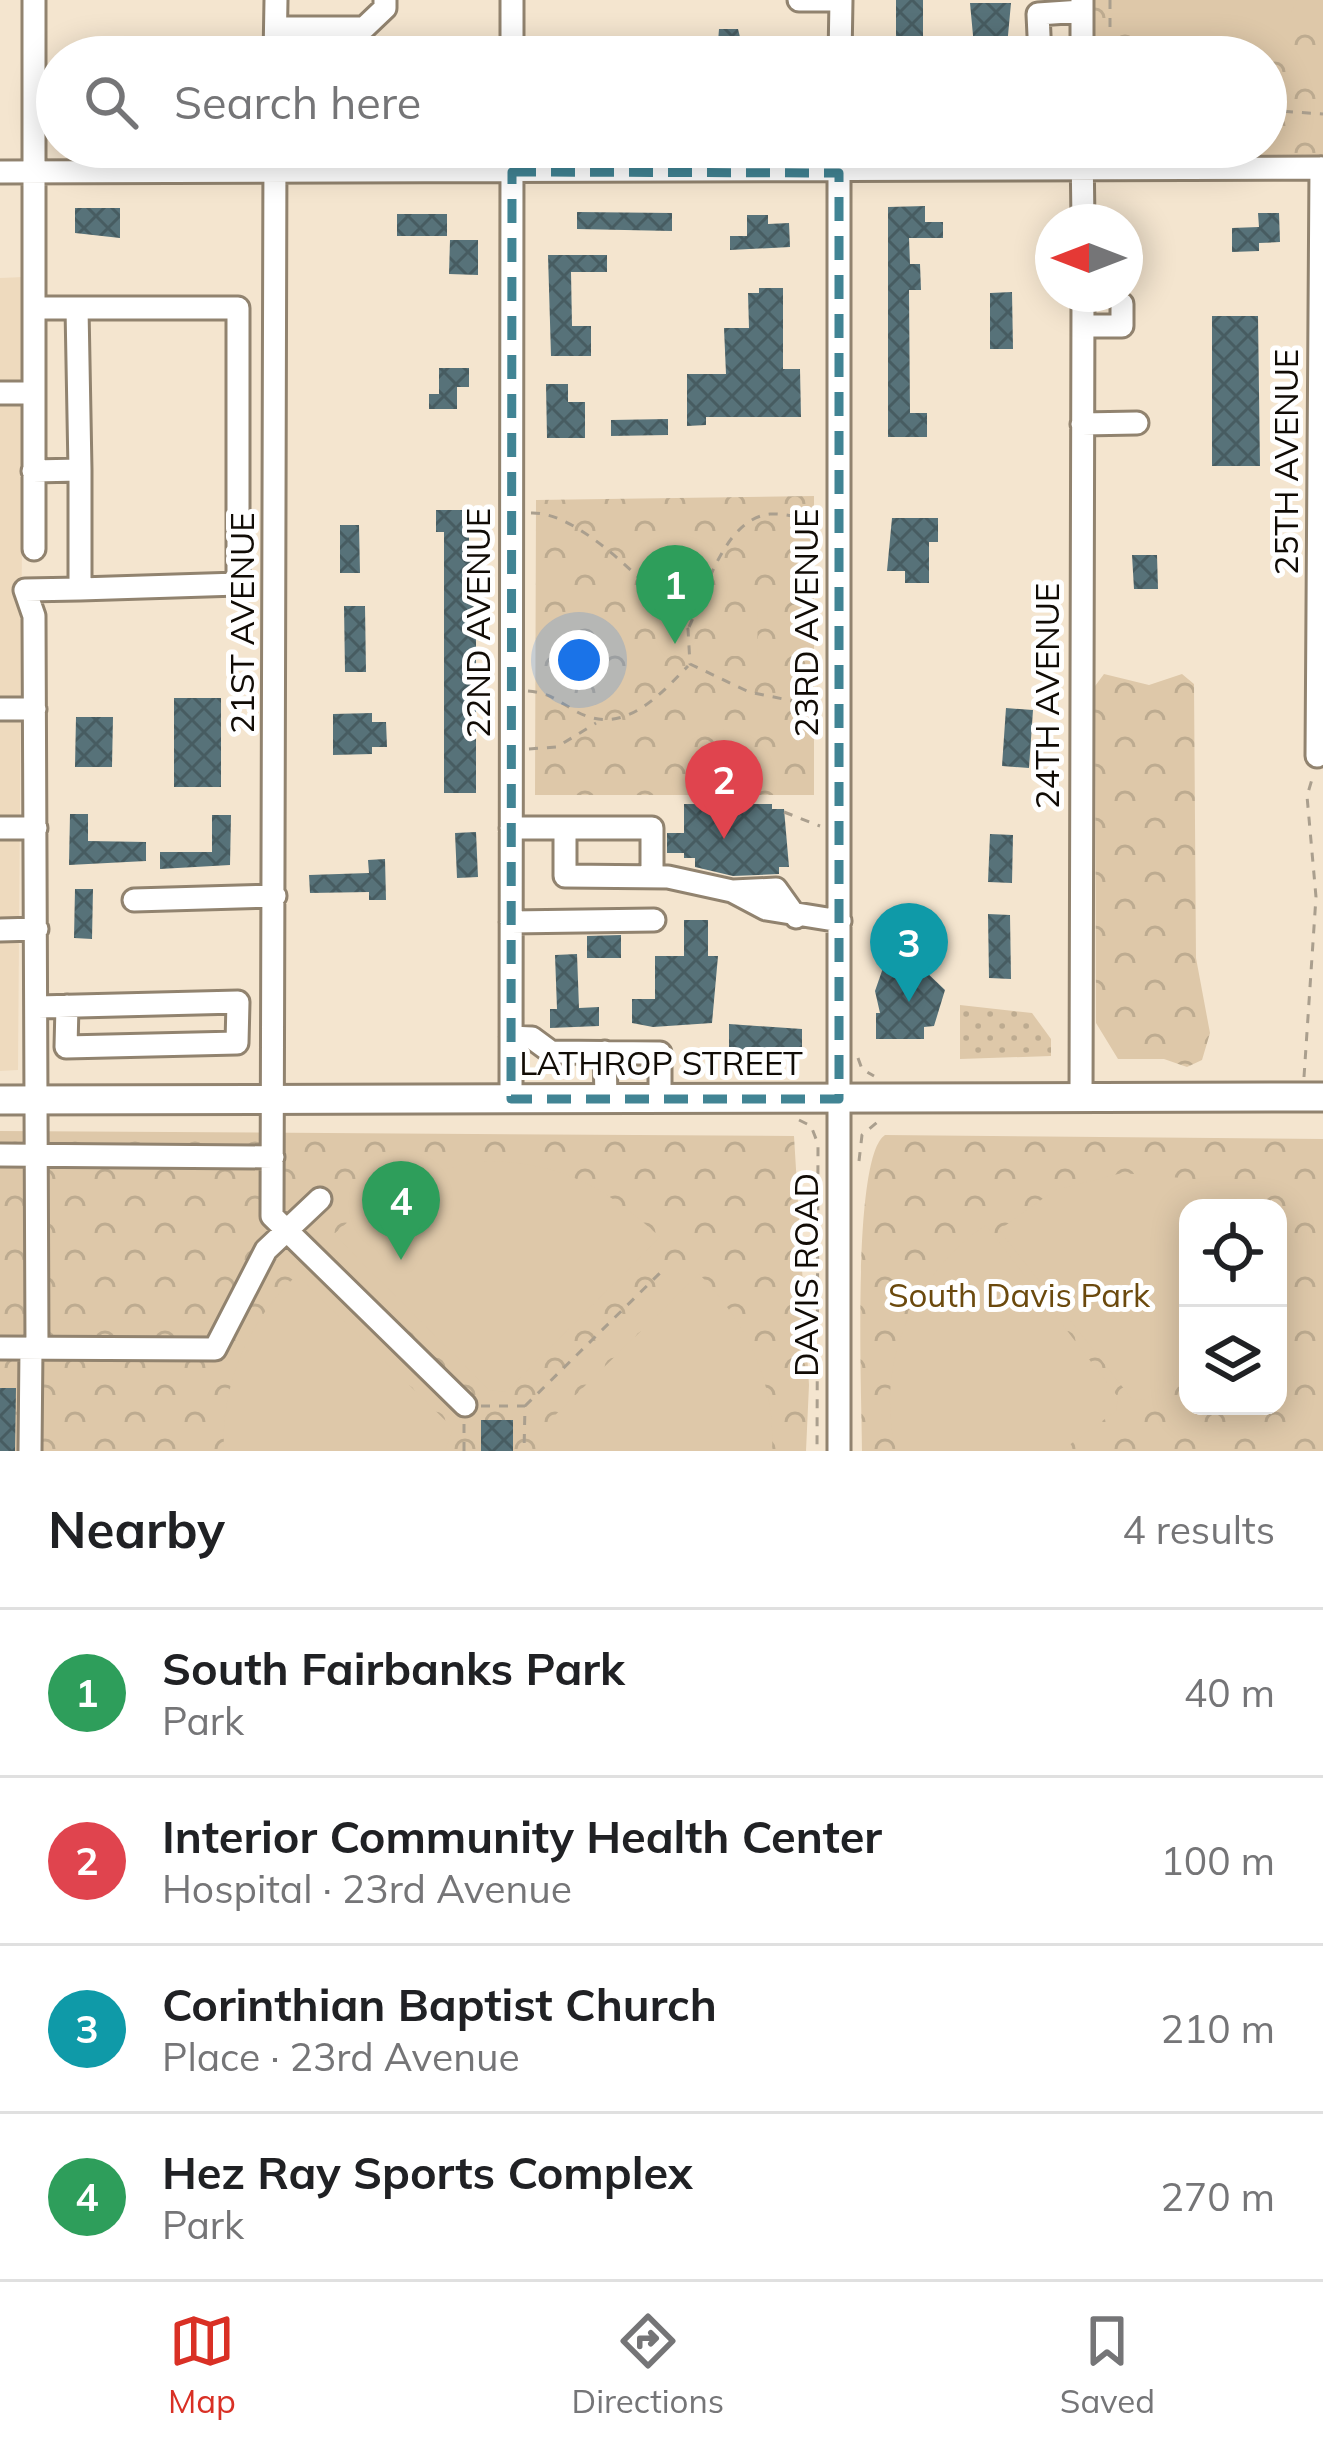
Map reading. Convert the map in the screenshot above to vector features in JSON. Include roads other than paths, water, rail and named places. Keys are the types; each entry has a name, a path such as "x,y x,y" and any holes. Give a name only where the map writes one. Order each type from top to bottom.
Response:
{"main road":[{"name":"LATHROP STREET","path":"0,1100 1081,1098 1313,1088"}],"street":[{"path":"34,0 34,550"},
{"path":"276,0 276,36"},
{"path":"276,28 364,28 385,8 385,0"},
{"path":"512,0 512,36"},
{"path":"799,0 841,0 840,36"},
{"path":"1039,36 1038,14 1082,6"},
{"path":"1287,167 1322,168"},
{"name":"21ST AVENUE","path":"274,168 272,1216 287,1231"},
{"name":"22ND AVENUE","path":"511,1099 512,168"},
{"name":"23RD AVENUE","path":"838,168 838,1099"},
{"path":"0,172 838,173 919,168"},
{"path":"1082,168 1082,204"},
{"name":"25TH AVENUE","path":"1317,757 1322,168"},
{"path":"30,1451 38,1006 34,616 25,590 238,584 238,308 34,308"},
{"path":"77,308 80,589"},
{"name":"24TH AVENUE","path":"1081,1098 1083,312"},
{"path":"1083,326 1122,315 1122,350"},
{"path":"0,393 33,393"},
{"path":"1082,424 1137,423"},
{"path":"33,472 80,470"},
{"path":"0,709 35,709"},
{"path":"0,828 36,828"},
{"path":"511,828 652,828 652,876"},
{"path":"565,828 565,876 652,876 732,891 766,910 840,921"},
{"path":"134,900 274,896"},
{"path":"511,922 654,920"},
{"path":"0,930 37,929"},
{"path":"38,1006 238,1002 237,1043 66,1047 67,1006"},
{"path":"511,1036 532,1038 551,1052 660,1053 660,1099"},
{"path":"605,1052 606,1099"},
{"name":"DAVIS ROAD","path":"838,1099 839,1451"},
{"path":"0,1155 273,1156"},
{"path":"0,1348 214,1348 266,1250 320,1199"},
{"path":"287,1231 465,1405"}],"place":[{"name":"South Fairbanks Park","path":"675,644"},
{"name":"Interior Community Health Center","path":"724,839"},
{"name":"Corinthian Baptist Church","path":"909,1002"},
{"name":"Hez Ray Sports Complex","path":"401,1260"}],"park label":[{"name":"South Davis Park","path":"1019,1295"}]}
